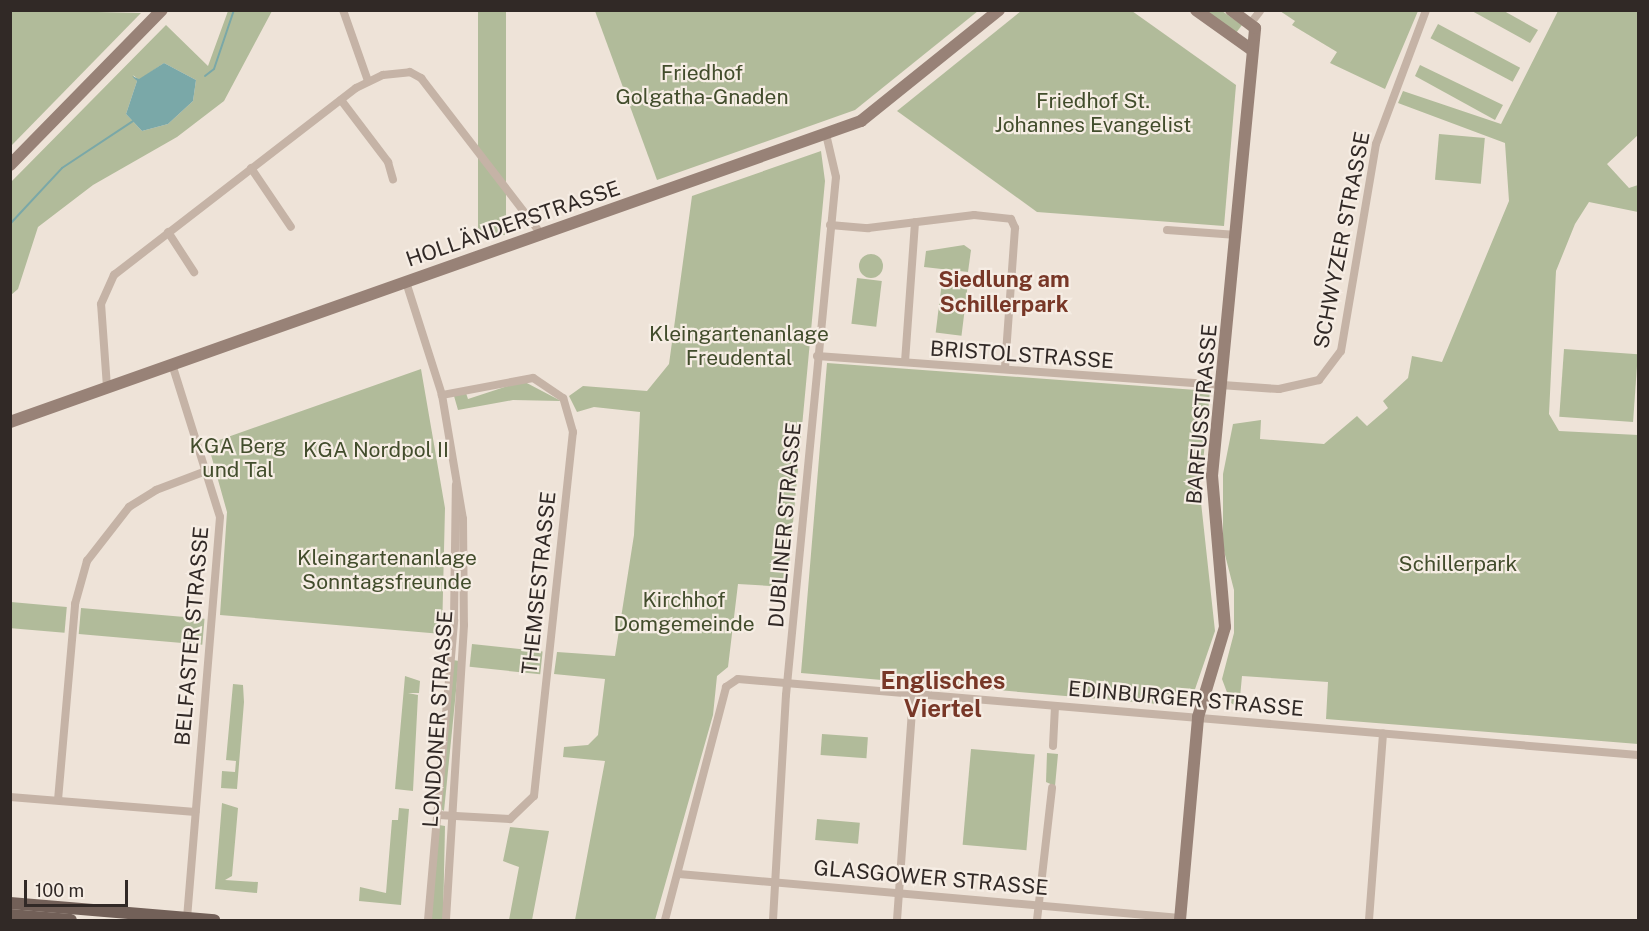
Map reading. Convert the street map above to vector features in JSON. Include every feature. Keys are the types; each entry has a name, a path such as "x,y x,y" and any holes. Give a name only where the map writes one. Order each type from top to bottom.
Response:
{"main road":[{"path":"10,165 162,10"},
{"name":"HOLLÄNDERSTRASSE","path":"10,422 826,134 872,114 999,10"},
{"path":"1196,10 1252,50"},
{"path":"1231,10 1250,24"},
{"name":"BARFUSSTRASSE","path":"1180,919 1198,717 1225,627 1211,495 1224,385 1255,28 1250,24"},
{"path":"10,903 44,915"},
{"path":"10,915 187,918 214,921"},
{"path":"65,916 71,921"}],"street":[{"path":"343,10 368,81"},
{"name":"SCHWYZER STRASSE","path":"1224,385 1298,388 1323,377 1336,361 1376,144 1426,10"},
{"path":"1250,24 1260,11"},
{"path":"107,387 103,292 119,270 368,81 401,71 421,78 541,234"},
{"path":"340,100 388,162 393,179"},
{"name":"DUBLINER STRASSE","path":"773,921 773,883 789,683 817,356 836,177 826,134"},
{"path":"251,168 291,227"},
{"path":"830,225 915,222 974,215 1006,217 1014,222 1005,369"},
{"path":"905,362 915,222"},
{"path":"1167,230 1237,235"},
{"path":"168,232 194,272"},
{"name":"LONDONER STRASSE","path":"406,282 442,395 456,485 465,599 449,816 446,921"},
{"name":"BRISTOLSTRASSE","path":"817,356 1224,385"},
{"name":"BELFASTER STRASSE","path":"172,364 209,470 220,517 187,918"},
{"name":"THEMSESTRASSE","path":"438,815 510,819 534,796 573,432 562,398 533,378 442,395"},
{"path":"58,800 75,604 87,561 129,507 156,490 209,470"},
{"name":"LONDONER STRASSE","path":"428,921 454,620 456,485"},
{"name":"EDINBURGER STRASSE","path":"679,874 730,682 789,683 1638,755"},
{"path":"897,921 913,695"},
{"path":"1053,746 1055,706"},
{"path":"1369,921 1383,734"},
{"path":"1037,921 1052,788"},
{"path":"10,797 195,812"},
{"path":"665,921 679,874"},
{"name":"GLASGOWER STRASSE","path":"679,874 1180,919"}],"green space":[{"name":"Friedhof Golgatha-Gnaden","path":"595,10 978,11 855,110 657,180"},
{"path":"10,11 141,13 11,146"},
{"path":"228,11 272,11 224,101 177,137 93,185 38,227 18,289 11,295 11,182 166,25 208,66","holes":["164,63 196,80 193,101 168,124 142,131 126,114 137,81 133,75 139,80"]},
{"path":"478,11 506,11 506,235 478,235"},
{"name":"Friedhof St. Johannes Evangelist","path":"1021,11 1132,11 1236,85 1224,226 1037,212 897,111"},
{"path":"1205,11 1222,11 1242,25 1236,33"},
{"path":"1280,11 1418,11 1385,89 1330,63 1337,52 1292,25 1295,21"},
{"path":"1472,11 1504,11 1538,30 1530,43"},
{"name":"Schillerpark","path":"1558,11 1638,11 1638,135 1607,164 1629,188 1638,185 1638,212 1589,202 1575,224 1556,271 1549,414 1559,431 1638,435 1638,744 1326,719 1328,682 1242,676 1239,708 1231,703 1222,679 1234,633 1234,590 1223,547 1223,474 1233,424 1261,420 1260,439 1324,444 1357,416 1367,426 1388,408 1383,401 1408,378 1412,356 1442,362 1509,201 1505,143 1398,103 1403,91 1501,124"},
{"path":"1438,24 1520,68 1513,82 1430,38"},
{"path":"1420,65 1503,105 1495,120 1415,76"},
{"path":"1439,134 1485,138 1481,184 1435,180"},
{"path":"821,151 825,181 787,587 738,584 728,667 717,676 713,715 655,920 575,920 605,761 563,757 564,747 588,745 598,735 605,679 554,674 557,652 615,656 634,535 640,412 594,407 577,412 569,396 583,386 647,391 669,364 692,196"},
{"path":"964,245 971,250 968,272 924,267 926,251"},
{"path":"871,254 880,257 883,266 880,275 871,278 862,275 859,266 862,257"},
{"path":"943,273 969,276 961,336 936,333"},
{"path":"857,278 882,281 876,327 851,324"},
{"path":"1564,349 1638,354 1633,422 1559,417"},
{"path":"827,363 1210,391 1200,493 1215,631 1192,698 1179,706 1168,700 1158,704 801,673"},
{"path":"421,369 445,508 442,634 220,615 227,512 208,444"},
{"path":"523,381 561,401 513,400 458,410 454,396 466,393 468,399"},
{"path":"11,602 67,607 65,633 10,628"},
{"path":"81,608 205,619 202,645 79,634"},
{"path":"472,644 543,651 540,674 470,667"},
{"path":"453,660 459,661 444,811 441,809"},
{"path":"405,676 420,681 419,693 408,693 418,695 413,791 395,789"},
{"path":"233,684 243,685 244,702 237,789 221,788 222,771 235,772 236,761 226,760"},
{"path":"822,734 868,737 866,758 821,755"},
{"path":"971,749 1035,755 1026,850 963,845"},
{"path":"1047,753 1058,754 1055,786 1046,782"},
{"path":"222,803 238,808 232,876 225,880 258,882 257,893 215,889"},
{"path":"399,808 409,809 401,905 359,901 360,887 386,893 392,820 398,820"},
{"path":"817,819 860,823 858,844 815,840"},
{"path":"439,825 445,826 443,920 431,920"},
{"path":"510,827 549,831 532,920 509,920 519,867 503,861"}],"water":[{"path":"164,63 196,80 193,101 168,124 142,131 126,114 137,81 132,76 139,79"}],"waterway":[{"path":"205,76 214,69 234,10"},
{"path":"10,224 62,168 133,121"}],"district":[{"name":"Siedlung am Schillerpark","path":"1004,292"},
{"name":"Englisches Viertel","path":"943,695"}],"park label":[{"name":"Kleingartenanlage Freudental","path":"739,346"},
{"name":"KGA Nordpol II","path":"376,450"},
{"name":"KGA Berg und Tal","path":"238,458"},
{"name":"Kleingartenanlage Sonntagsfreunde","path":"387,570"},
{"name":"Kirchhof Domgemeinde","path":"684,612"}]}
